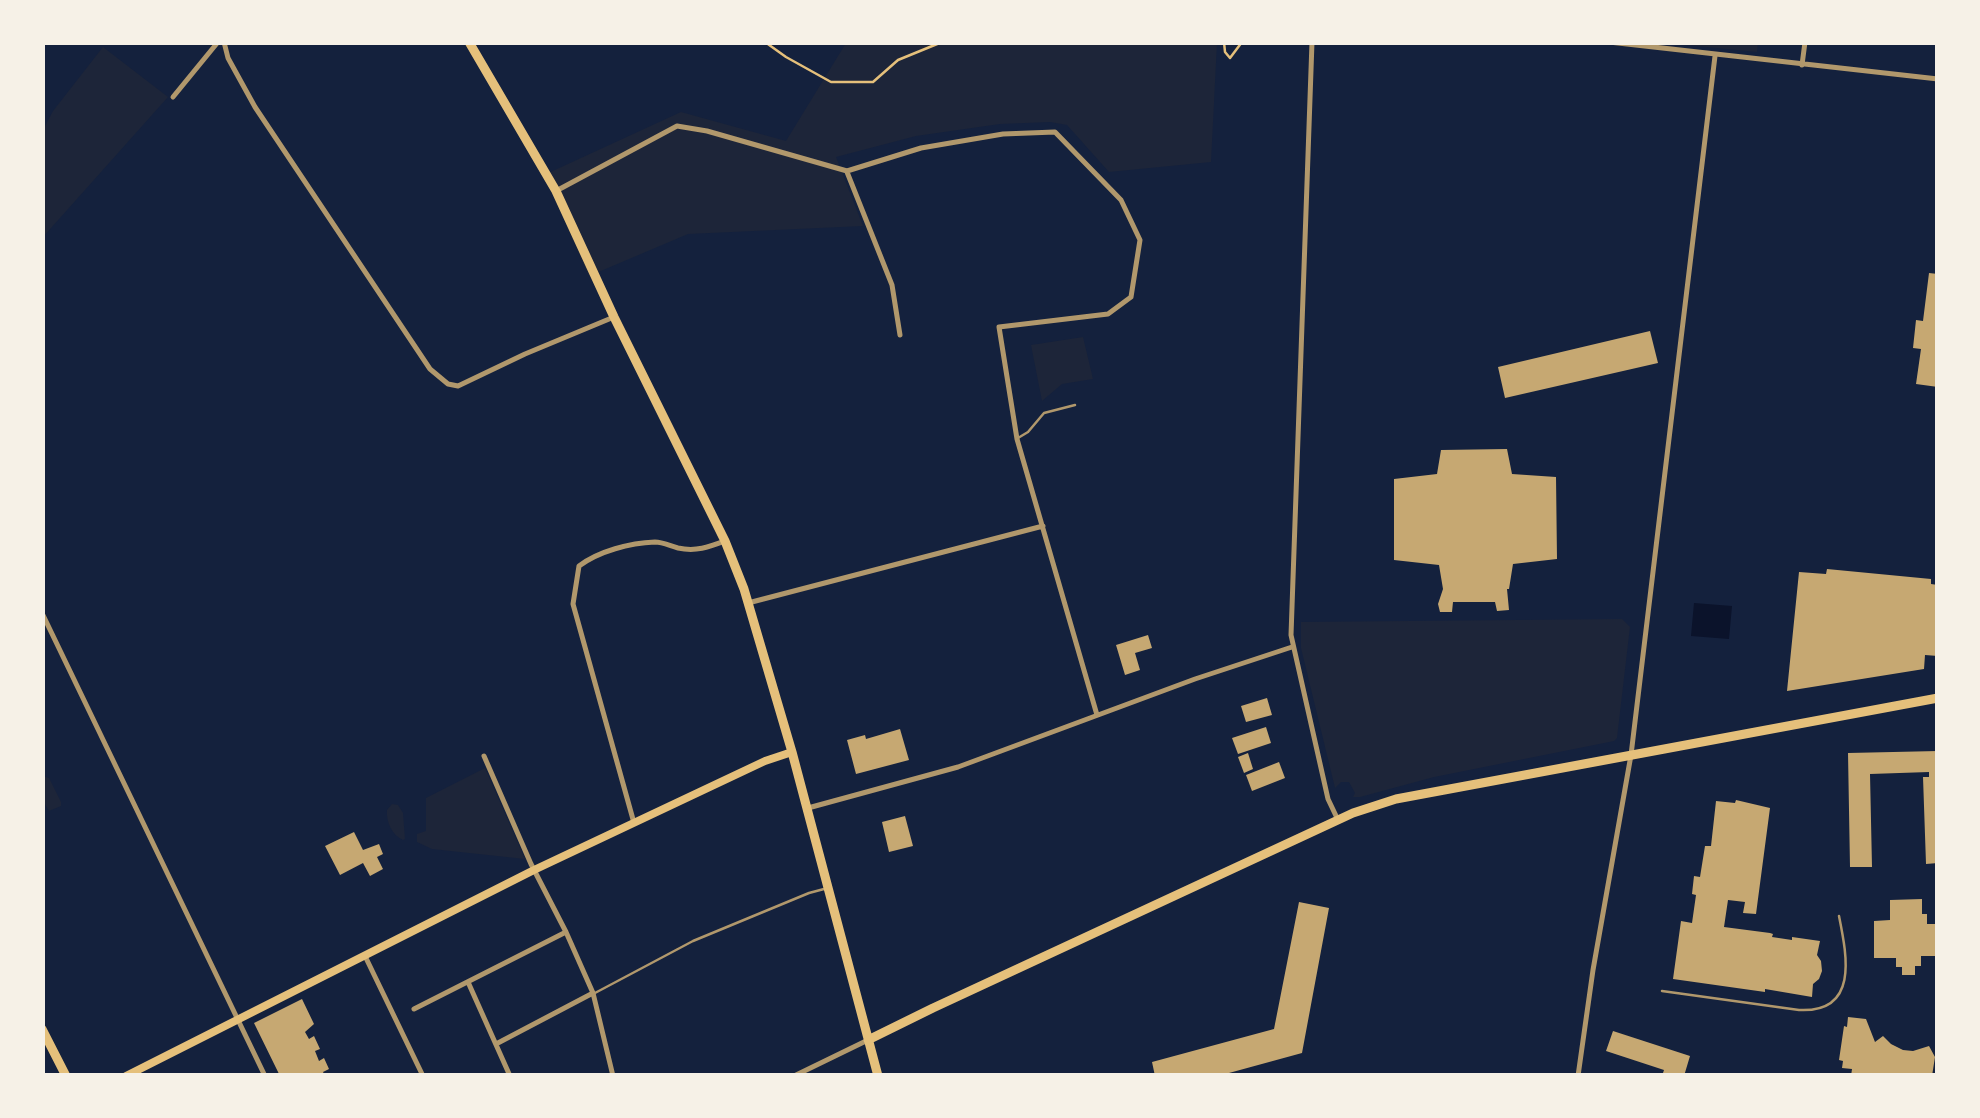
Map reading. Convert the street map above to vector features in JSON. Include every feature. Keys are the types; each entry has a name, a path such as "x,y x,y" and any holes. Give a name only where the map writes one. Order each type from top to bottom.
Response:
{"main road":[{"path":"468,42 556,191 725,541 748,602 792,752 878,1076"},
{"path":"868,1040 1338,820 1396,799 1938,698"},
{"path":"126,1076 534,870 765,761 792,752"},
{"path":"42,1029 66,1076"}],"street":[{"path":"173,97 221,42 255,107 430,369 448,384 458,386 614,317"},
{"path":"1312,42 1291,618 1292,647 1328,799 1338,820"},
{"path":"1609,42 1938,79"},
{"path":"1802,65 1805,42"},
{"path":"1578,1076 1630,754 1716,56"},
{"path":"556,191 677,126 708,131 847,171 921,148 1003,134 1056,132 1120,200 1140,240 1131,297 1108,314 998,327 1017,439 1097,715"},
{"path":"847,171 892,286 900,335"},
{"path":"748,602 1043,526"},
{"path":"634,822 573,604 579,566 592,557 636,544 660,542 703,550 725,541"},
{"path":"42,613 265,1076"},
{"path":"808,808 958,767 1292,647"},
{"path":"484,756 594,994 614,1076"},
{"path":"414,1009 566,932"},
{"path":"366,956 423,1076"},
{"path":"468,982 510,1076"},
{"path":"496,1044 594,994"},
{"path":"794,1076 868,1040"}],"lane":[{"path":"1017,439 1044,413 1076,405"},
{"path":"594,994 693,942 829,888"},
{"path":"1662,991 1800,1010 1826,1007 1840,994 1845,977 1846,952 1839,916"}],"path":[{"path":"765,42 831,82 873,82 898,60 942,42"},
{"path":"1224,42 1224,52 1230,58 1242,42"}],"shaded area":[{"path":"846,43 1217,43 1211,162 1109,172 1067,125 1050,122 1000,124 916,136 836,157 863,226 688,234 589,276 544,175 681,112 786,141"},
{"path":"1667,43 1758,43 1757,52"},
{"path":"103,47 168,97 43,237 43,130 53,111"},
{"path":"1083,337 1093,379 1062,384 1042,401 1031,345"},
{"path":"1694,603 1732,606 1729,639 1691,636"},
{"path":"1622,619 1630,627 1614,741 1434,777 1360,797 1353,797 1349,782 1341,782 1335,788 1301,648 1301,622"},
{"path":"485,768 525,859 432,849 417,842 417,834 426,831 426,798"},
{"path":"43,776 49,778 61,802 61,806 49,811 43,801"},
{"path":"392,804 398,805 403,813 403,840 389,823 387,810"}],"building":[{"path":"1929,273 1938,274 1938,387 1916,384 1921,349 1913,348 1916,320 1923,321"},
{"path":"1650,331 1658,363 1505,398 1498,367"},
{"path":"1507,449 1512,474 1556,477 1557,559 1513,564 1507,589 1509,610 1497,611 1495,602 1453,602 1452,612 1440,612 1438,604 1443,589 1439,565 1394,560 1394,479 1437,474 1441,450"},
{"path":"1827,569 1931,579 1931,584 1938,585 1938,656 1925,655 1924,669 1787,691 1799,572 1826,574"},
{"path":"1148,635 1152,648 1135,653 1140,670 1125,675 1116,645"},
{"path":"1267,698 1272,715 1246,722 1241,706"},
{"path":"1266,727 1271,743 1238,754 1232,738"},
{"path":"900,729 909,760 856,774 847,740"},
{"path":"1938,751 1938,863 1926,864 1923,777 1929,777 1929,772 1870,774 1872,867 1850,867 1848,753"},
{"path":"1248,753 1253,769 1244,773 1238,757"},
{"path":"1279,762 1285,778 1252,791 1246,775"},
{"path":"1736,800 1770,808 1756,914 1743,913 1745,902 1728,900 1724,927 1792,940 1820,941 1817,955 1822,971 1813,984 1812,997 1673,979 1681,921 1692,923 1694,876 1700,877 1705,846 1711,846 1716,801"},
{"path":"905,816 913,846 889,852 882,822"},
{"path":"354,832 363,850 379,844 383,854 377,857 383,869 370,876 363,863 340,875 325,846"},
{"path":"1922,899 1927,924 1938,924 1938,956 1921,956 1921,966 1915,966 1915,975 1902,975 1896,958 1874,958 1874,921 1890,920 1890,900"},
{"path":"1299,902 1329,908 1302,1053 1218,1076 1155,1076 1152,1062 1274,1029"},
{"path":"302,999 314,1024 305,1032 309,1039 314,1036 320,1049 315,1051 329,1069 323,1072 325,1076 280,1076 254,1023"},
{"path":"1848,1017 1866,1019 1875,1042 1883,1036 1903,1050 1929,1046 1935,1057 1932,1076 1851,1076 1852,1069 1842,1068 1843,1061 1839,1060"},
{"path":"1613,1031 1690,1056 1684,1076 1662,1076 1664,1070 1606,1051"}]}
